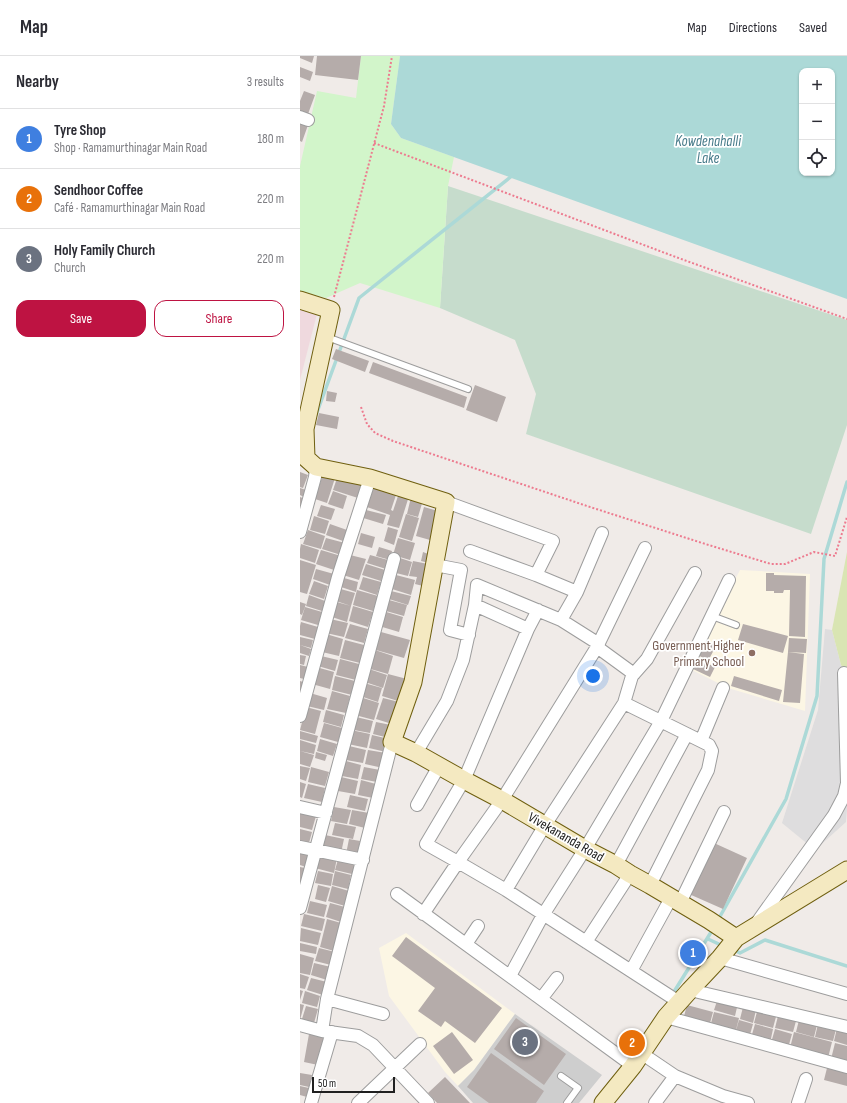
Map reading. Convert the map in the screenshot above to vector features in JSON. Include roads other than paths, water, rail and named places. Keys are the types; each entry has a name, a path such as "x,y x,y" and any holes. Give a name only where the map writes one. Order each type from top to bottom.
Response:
{"street":[{"path":"300,300 331,310 305,429 306,458 316,467 370,478 446,502 553,540 536,575"},
{"path":"300,532 315,477 316,467"},
{"path":"300,716 338,577 370,478"},
{"path":"310,1103 327,1031 327,998 392,742 413,682 446,502"},
{"path":"561,620 577,592 602,533"},
{"path":"423,914 502,800 598,645 645,548"},
{"path":"470,551 536,575 577,592"},
{"path":"300,908 394,559"},
{"path":"435,565 461,570 450,630 469,635"},
{"path":"506,890 544,825 624,703 632,676 647,659 695,574"},
{"path":"510,976 544,915 661,721 729,580"},
{"path":"416,753 447,701 463,660 475,605 477,585 561,620 598,645 634,674"},
{"path":"475,605 528,629"},
{"path":"538,610 528,629 464,780 426,844 506,890 631,971 679,996 847,1027"},
{"path":"754,927 834,815 844,796 847,783 844,673"},
{"path":"701,741 723,688"},
{"path":"624,703 709,745 712,751 708,770 650,885"},
{"path":"586,942 623,870 687,734"},
{"name":"Vivekananda Road","path":"392,742 416,753 502,800 650,885 736,938"},
{"path":"417,805 440,766"},
{"path":"300,807 326,813"},
{"path":"631,971 675,900 724,812"},
{"path":"300,847 362,860"},
{"path":"603,1103 637,1060 679,996 720,958 736,938 847,870"},
{"path":"397,894 542,999 637,1060 675,1076 722,1099 748,1103"},
{"path":"466,944 478,926"},
{"path":"720,958 847,994"},
{"path":"542,999 557,978"},
{"path":"327,998 383,1014"},
{"path":"666,1017 847,1067"},
{"path":"300,1026 358,1036 373,1046 428,1103"},
{"path":"358,1103 420,1044"},
{"path":"655,1103 675,1076"},
{"path":"798,1103 806,1079"}],"lane":[{"path":"325,337 468,389"},
{"path":"712,616 736,625"},
{"path":"562,1076 578,1088 567,1103"}],"water":[{"name":"Kowdenahalli Lake","path":"400,56 847,56 847,299 401,138 391,124"}],"waterway":[{"path":"316,415 359,298 513,175"},
{"path":"718,920 786,799 817,696 824,559 847,482"},
{"path":"672,995 713,929"},
{"path":"708,939 723,946"},
{"path":"732,949 740,953 765,940 847,966"}],"place":[{"name":"Government Higher Primary School","path":"752,653"},
{"name":"Tyre Shop","path":"693,953"},
{"name":"Holy Family Church","path":"525,1042"},
{"name":"Sendhoor Coffee","path":"632,1043"}]}
